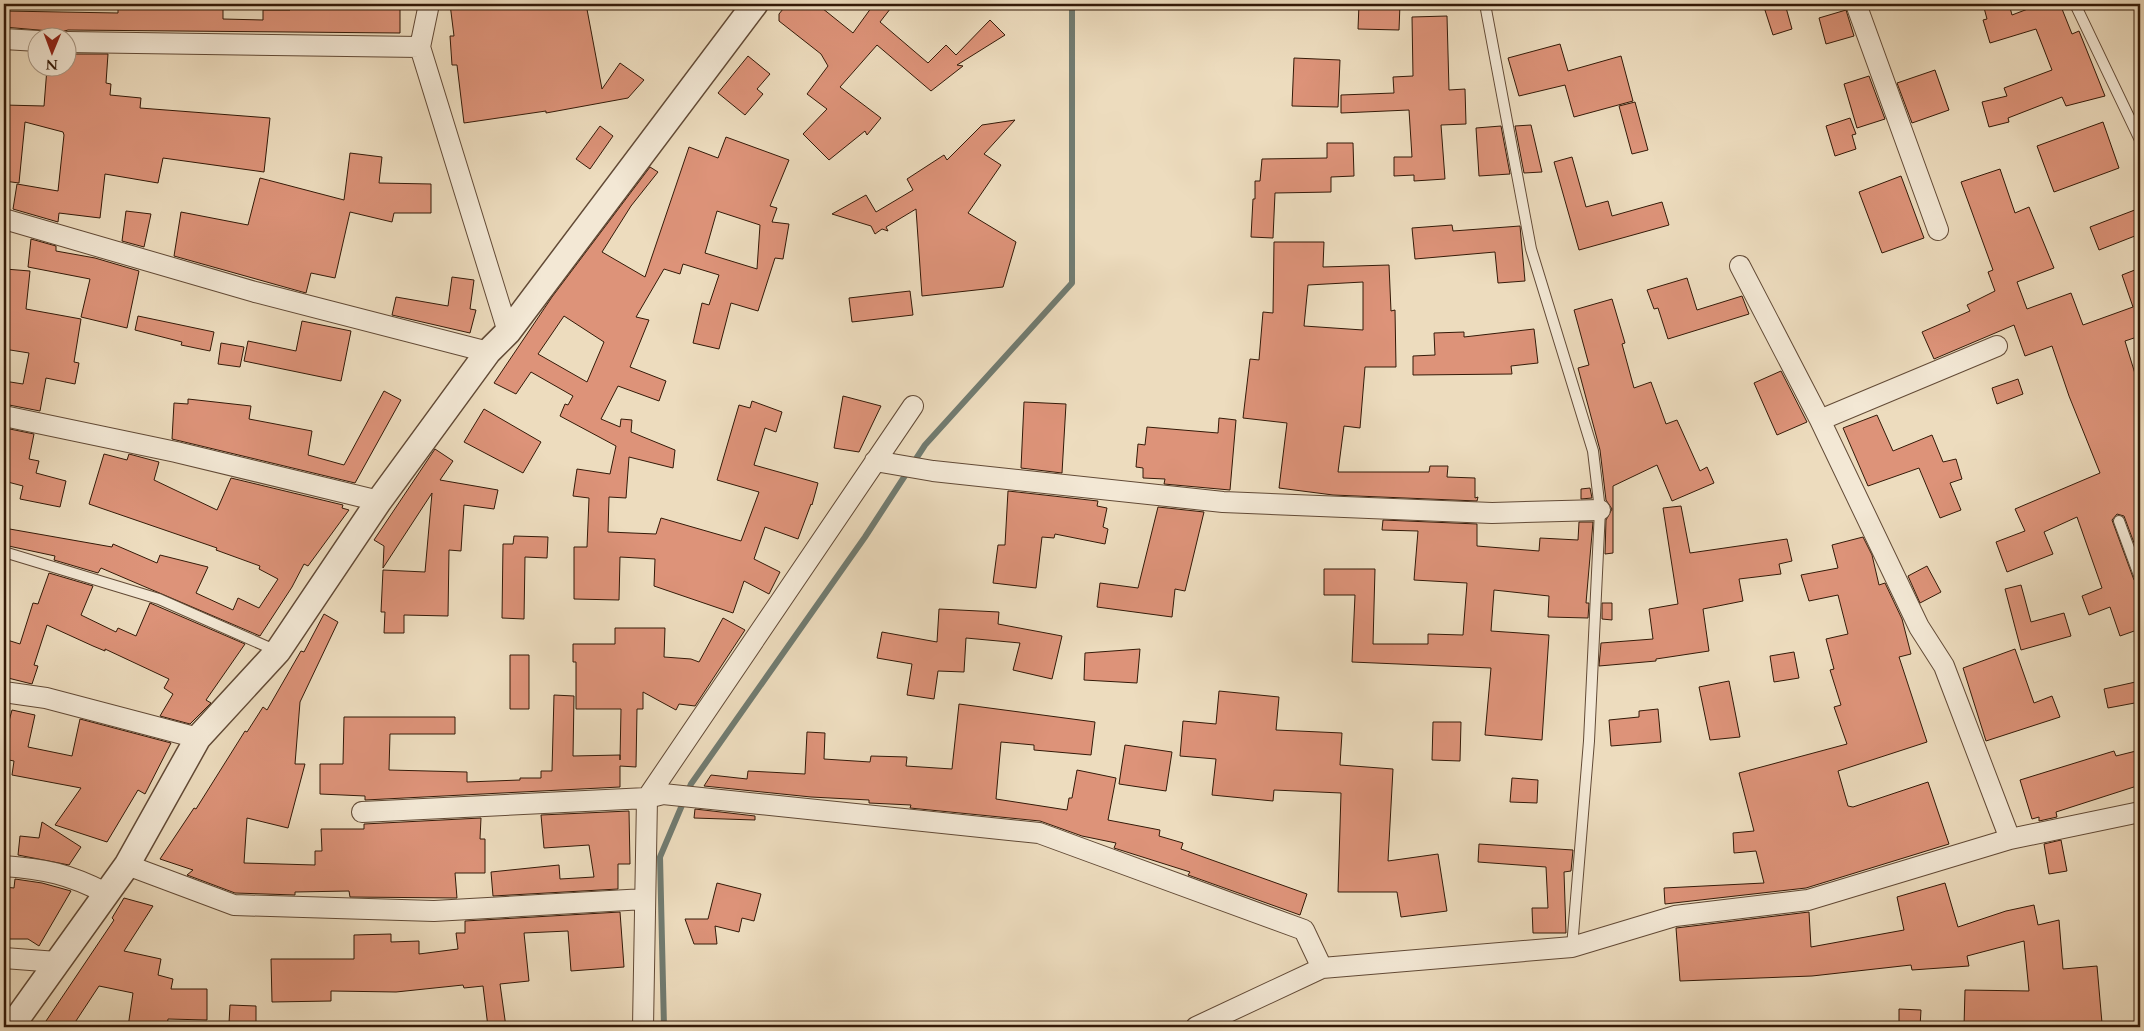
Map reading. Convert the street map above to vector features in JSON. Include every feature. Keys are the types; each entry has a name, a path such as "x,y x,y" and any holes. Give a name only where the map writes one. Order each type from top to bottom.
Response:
{"street":[{"path":"429,4 420,48 508,332"},
{"path":"11,1027 127,865 198,738 278,652 379,501 488,352 508,332 755,4"},
{"path":"1856,4 1938,230"},
{"path":"4,40 28,41"},
{"path":"78,42 420,48"},
{"path":"4,219 255,292 488,352"},
{"path":"1740,266 1820,420 1915,619 1944,666 2010,839"},
{"path":"1820,420 1997,346"},
{"path":"643,1027 645,899 655,796 874,461 913,406"},
{"path":"4,416 176,452 379,501"},
{"path":"874,461 933,471 1223,502 1492,513 1600,510"},
{"path":"4,692 46,698 198,738"},
{"path":"362,812 655,796 692,796 1039,833 1304,930 1322,968"},
{"path":"1196,1027 1322,968 1572,947 1675,916 1808,900 2010,839 2140,812"},
{"path":"127,865 234,906 434,911 645,899"},
{"path":"4,866 32,868 72,876 106,893"},
{"path":"4,958 57,962"}],"lane":[{"path":"1485,4 1531,249 1593,451 1600,510 1589,741 1572,947"},
{"path":"2075,4 2140,140"},
{"path":"2118,521 2140,578"},
{"path":"4,552 159,600 278,652"}],"building":[{"path":"118,4 203,4 203,8 223,9 223,19 263,20 263,10 290,10 290,4 400,4 400,33 78,30 78,28 28,29 4,27 4,11 118,13"},
{"path":"450,4 586,4 602,89 620,63 644,80 628,98 546,113 546,111 464,123 457,65 452,65 450,36 454,36"},
{"path":"787,4 817,4 853,33 874,4 894,4 880,22 928,63 946,45 956,55 990,20 1005,35 957,65 963,66 931,91 877,45 840,87 881,118 867,135 865,131 829,160 803,134 827,109 807,94 828,66 821,54 779,21 779,14"},
{"path":"1359,4 1400,4 1399,30 1358,29"},
{"path":"1763,4 1785,4 1792,29 1773,35"},
{"path":"1983,4 2009,4 2012,15 2041,4 2060,4 2072,34 2079,31 2105,96 2066,106 2062,97 2008,118 2009,122 1989,127 1982,102 2007,96 2004,88 2052,70 2036,29 1990,43 1983,20 1987,19"},
{"path":"1846,10 1854,36 1826,44 1819,18"},
{"path":"1447,16 1449,90 1465,89 1466,124 1441,125 1445,179 1414,181 1414,175 1394,176 1394,157 1412,157 1409,110 1341,113 1341,95 1394,93 1393,77 1413,76 1412,17"},
{"path":"1560,44 1568,71 1621,56 1633,101 1574,117 1565,85 1519,96 1508,58"},
{"path":"78,54 108,54 106,83 111,84 110,95 141,98 140,108 270,118 264,172 163,158 158,183 105,174 100,218 59,213 58,222 13,209 17,184 58,191 64,135 63,132 25,122 19,183 4,181 4,105 44,106 46,78 78,78"},
{"path":"748,56 770,74 757,89 763,94 745,115 718,93"},
{"path":"1294,58 1340,60 1338,107 1292,106"},
{"path":"1935,70 1949,110 1912,123 1897,83"},
{"path":"1869,76 1885,119 1857,128 1844,84"},
{"path":"1635,102 1648,150 1632,154 1619,106"},
{"path":"1850,118 1856,134 1852,135 1856,149 1835,156 1826,126"},
{"path":"1015,120 984,154 1001,165 968,213 1016,242 1003,287 922,296 916,209 886,227 888,231 882,229 875,234 871,226 832,214 866,195 876,212 913,190 907,179 944,155 947,160 982,125"},
{"path":"2103,122 2119,168 2054,192 2037,146"},
{"path":"1531,125 1542,172 1524,173 1515,126"},
{"path":"600,126 613,136 590,169 576,159"},
{"path":"1501,126 1510,174 1479,176 1476,128"},
{"path":"726,137 789,160 770,206 777,208 772,222 789,224 783,259 775,258 758,311 731,303 719,349 693,343 702,303 709,305 719,275 683,264 680,274 664,269 636,317 649,320 630,367 666,381 659,401 618,386 601,419 620,427 621,419 632,420 631,432 675,450 673,468 629,457 626,498 609,497 608,532 656,534 661,518 741,541 759,492 717,480 739,405 750,408 752,401 782,412 776,432 765,428 754,465 818,483 812,505 798,539 765,527 754,559 780,572 769,594 744,581 733,613 654,586 655,559 620,557 619,600 574,599 574,547 587,547 589,498 573,496 577,469 610,474 616,446 560,416 565,404 568,405 573,396 531,372 516,394 494,383 552,297 650,167 658,172 631,206 602,252 645,277 689,147 718,158","holes":["717,211 760,225 757,269 705,253","564,316 604,342 587,382 538,354"]},
{"path":"1327,143 1353,143 1354,176 1331,177 1331,192 1275,193 1273,238 1251,237 1255,181 1260,181 1262,159 1327,158"},
{"path":"350,153 382,157 379,183 431,184 431,213 394,213 392,222 350,212 335,278 311,273 306,293 174,256 181,212 248,225 260,178 344,200"},
{"path":"1572,157 1586,207 1608,201 1612,216 1662,202 1669,225 1579,250 1554,162"},
{"path":"2000,169 2015,213 2029,207 2054,268 2017,282 2027,309 2071,293 2083,325 2133,307 2122,275 2140,268 2140,336 2125,341 2140,390 2140,559 2124,516 2117,514 2112,520 2134,580 2140,585 2140,629 2120,636 2110,607 2089,615 2082,596 2102,588 2077,517 2044,532 2053,554 2007,572 1996,542 2025,531 2015,509 2100,473 2069,396 2052,346 2025,356 2014,325 1934,359 1922,332 1970,311 1967,305 1995,291 1988,272 1993,270 1961,182"},
{"path":"1901,176 1924,238 1882,253 1859,192"},
{"path":"2140,208 2140,234 2099,250 2090,227"},
{"path":"126,211 151,214 144,247 122,241"},
{"path":"1452,225 1453,231 1520,226 1525,281 1498,283 1495,252 1415,259 1412,228"},
{"path":"31,239 56,246 56,251 95,258 139,271 127,328 81,317 90,279 28,267"},
{"path":"1274,242 1324,242 1323,267 1389,265 1391,311 1395,310 1396,367 1365,367 1360,428 1344,426 1338,472 1429,472 1430,466 1448,466 1447,477 1475,478 1475,498 1478,497 1477,501 1333,495 1279,488 1287,423 1243,418 1250,359 1259,360 1263,312 1273,313","holes":["1363,282 1363,330 1304,326 1308,285"]},
{"path":"5,269 30,271 26,309 81,319 74,362 79,363 75,384 46,378 40,411 4,404 4,381 23,384 29,353 4,349"},
{"path":"452,277 474,280 470,309 476,310 470,333 392,315 396,297 448,306"},
{"path":"1687,278 1697,310 1742,296 1749,314 1668,339 1658,308 1654,309 1647,290"},
{"path":"910,291 913,315 852,322 849,298"},
{"path":"1612,299 1625,343 1622,344 1634,388 1651,382 1666,424 1677,420 1700,471 1707,467 1714,483 1672,501 1657,465 1613,486 1613,553 1605,554 1606,520 1612,509 1606,500 1600,450 1578,368 1589,365 1574,310"},
{"path":"138,316 214,332 210,351 181,345 182,342 135,330"},
{"path":"302,321 351,331 341,381 244,361 248,341 296,351"},
{"path":"1534,329 1538,363 1511,366 1512,374 1413,375 1413,356 1435,355 1434,333 1464,332 1464,337"},
{"path":"221,343 244,347 240,367 218,364"},
{"path":"1781,371 1807,422 1777,435 1754,383"},
{"path":"2018,379 2023,394 1997,404 1992,388"},
{"path":"384,391 401,400 355,483 172,439 174,403 188,404 188,399 251,406 249,419 312,431 308,455 344,465"},
{"path":"843,396 881,406 859,452 834,448"},
{"path":"1024,402 1066,404 1062,473 1021,468"},
{"path":"484,409 541,442 523,473 464,442"},
{"path":"1877,415 1893,451 1932,435 1943,462 1956,459 1962,479 1950,483 1961,510 1940,518 1919,468 1868,486 1843,428"},
{"path":"1219,418 1236,420 1230,490 1164,484 1165,479 1143,478 1143,468 1136,467 1138,444 1145,445 1147,427 1218,433"},
{"path":"5,428 34,434 29,459 39,461 36,473 66,481 60,507 20,499 23,486 4,481"},
{"path":"435,449 453,461 440,480 498,490 494,509 464,505 461,551 449,550 448,616 404,615 404,633 384,633 385,612 381,612 383,570 425,572 432,493 383,568 384,546 374,540"},
{"path":"104,454 127,460 129,454 159,462 154,480 217,510 231,478 343,505 342,508 349,510 308,566 304,564 292,587 260,636 101,568 98,573 54,560 55,556 4,545 4,528 112,547 113,544 157,563 160,555 208,567 196,593 233,610 238,598 259,608 278,579 259,569 260,566 216,550 217,548 89,504"},
{"path":"1590,488 1592,498 1581,499 1581,489"},
{"path":"1008,491 1098,501 1097,506 1107,508 1103,527 1108,529 1105,544 1055,534 1054,538 1042,537 1036,588 993,583 998,545 1005,545"},
{"path":"1681,506 1690,553 1787,539 1792,561 1779,564 1781,574 1739,579 1743,601 1703,609 1709,651 1656,659 1656,661 1599,666 1601,643 1653,639 1649,609 1678,604 1663,508"},
{"path":"1158,507 1204,512 1185,591 1175,589 1172,617 1097,607 1100,583 1138,588"},
{"path":"1383,520 1477,524 1477,546 1539,551 1540,538 1578,540 1579,522 1593,522 1586,603 1589,603 1588,618 1548,617 1549,596 1494,590 1491,631 1549,635 1542,740 1485,735 1491,668 1352,662 1355,595 1324,595 1324,569 1375,569 1373,644 1428,644 1428,634 1463,635 1467,583 1414,580 1418,531 1382,530"},
{"path":"514,536 548,537 547,558 525,557 524,619 502,618 503,544 513,544"},
{"path":"1863,537 1872,555 1879,585 1885,583 1902,619 1911,654 1899,657 1927,742 1838,771 1848,806 1853,807 1928,782 1949,844 1806,888 1665,904 1664,888 1764,883 1756,851 1734,853 1733,833 1754,831 1739,773 1847,744 1834,707 1841,705 1830,670 1834,669 1826,639 1848,634 1838,595 1809,601 1801,575 1838,568 1832,545"},
{"path":"1927,566 1941,592 1920,603 1908,576"},
{"path":"49,573 93,586 81,615 116,632 118,628 136,636 150,603 245,644 206,700 211,703 190,724 160,716 173,694 164,688 169,679 105,649 105,651 47,625 34,665 38,666 32,684 4,677 4,639 20,644 33,603 38,604"},
{"path":"2021,585 2031,622 2064,613 2071,636 2021,650 2005,589"},
{"path":"1602,603 1612,603 1612,620 1602,619"},
{"path":"939,609 999,612 998,624 1062,636 1052,679 1013,670 1020,643 966,638 964,672 938,671 934,699 907,695 912,664 877,658 882,632 937,642"},
{"path":"324,614 338,622 300,702 295,764 305,764 288,828 247,818 244,863 315,865 315,851 322,851 321,829 364,829 364,824 481,818 480,839 485,839 485,873 455,873 457,898 350,897 349,891 295,892 295,895 235,893 187,875 193,870 160,859 194,808 196,809 245,731 247,732 263,707 267,710 301,651 304,652"},
{"path":"723,618 745,630 695,706 679,704 676,710 643,692 643,709 637,709 636,767 620,766 620,787 365,800 365,796 320,794 320,764 343,764 344,717 455,717 455,734 390,734 389,770 467,772 467,782 520,780 520,778 541,778 541,771 552,771 554,695 574,696 573,756 620,755 620,760 621,709 576,709 576,662 573,662 573,644 615,644 615,628 665,628 664,657 691,659 699,662"},
{"path":"1140,649 1137,683 1084,680 1085,653"},
{"path":"2015,649 2034,703 2052,696 2060,717 1986,741 1963,668"},
{"path":"1794,652 1799,678 1774,682 1770,656"},
{"path":"510,655 529,655 529,709 510,709"},
{"path":"1729,681 1740,737 1710,740 1699,687"},
{"path":"2140,681 2140,702 2108,708 2104,689"},
{"path":"1219,691 1279,697 1276,730 1342,733 1340,765 1393,769 1388,861 1438,854 1447,911 1401,917 1397,892 1338,892 1341,793 1274,790 1273,801 1212,795 1216,759 1180,756 1183,721 1216,724"},
{"path":"959,704 1095,722 1091,755 1034,750 1034,745 1001,742 996,799 1067,810 1069,798 1072,798 1077,770 1116,778 1108,820 1160,830 1159,836 1183,843 1181,849 1307,894 1300,915 1188,875 1190,872 1114,848 1116,843 1082,836 1040,821 910,808 911,805 869,803 869,800 811,797 704,786 711,775 747,779 748,771 805,774 807,732 825,733 824,759 870,762 871,756 907,757 906,766 952,769"},
{"path":"1658,709 1661,742 1611,746 1609,720 1639,717 1639,711"},
{"path":"12,710 35,715 28,747 72,756 80,719 171,743 145,794 138,790 107,842 55,825 81,788 12,775 14,761 4,759 4,732 6,732"},
{"path":"1433,722 1461,722 1460,761 1432,760"},
{"path":"1125,745 1172,752 1166,791 1119,784"},
{"path":"2140,750 2140,785 2056,812 2057,817 2039,821 2039,817 2032,819 2020,780 2114,751 2116,756"},
{"path":"1512,778 1538,780 1537,803 1510,802"},
{"path":"695,809 755,816 755,820 694,818"},
{"path":"629,811 630,864 618,864 618,889 493,896 491,872 559,865 560,879 594,877 589,845 544,848 541,815"},
{"path":"42,822 81,847 69,865 18,855 20,836 39,838"},
{"path":"2061,840 2067,871 2049,874 2044,844"},
{"path":"1479,844 1573,850 1571,871 1564,872 1566,933 1533,933 1532,908 1548,908 1546,867 1478,862"},
{"path":"15,879 42,883 71,891 39,946 28,939 5,939 4,887 14,888"},
{"path":"717,883 761,894 754,921 742,918 739,932 715,926 717,944 694,944 685,919 708,919"},
{"path":"1945,883 1958,927 2006,911 2034,905 2038,925 2059,920 2063,969 2097,966 2102,1023 1964,1027 1965,990 2029,991 2024,941 1967,956 1969,966 1912,970 1911,965 1812,976 1680,981 1676,928 1809,912 1811,947 1904,930 1897,897"},
{"path":"124,898 153,906 124,951 161,959 158,975 173,979 171,989 207,989 207,1020 168,1019 167,1027 128,1027 133,993 99,986 72,1027 42,1027 114,920 112,918"},
{"path":"620,912 624,967 571,971 568,931 524,933 529,981 500,984 506,1027 488,1027 483,986 464,988 463,985 396,992 331,991 331,1001 272,1002 271,959 354,959 354,935 391,934 391,942 419,941 419,954 458,949 456,933 465,933 465,921"},
{"path":"230,1005 256,1006 256,1023 229,1023"},
{"path":"1899,1009 1921,1010 1920,1027 1899,1027"}],"waterway":[{"path":"664,1027 660,857 691,784 865,537 925,445 1072,283 1072,4"}]}
